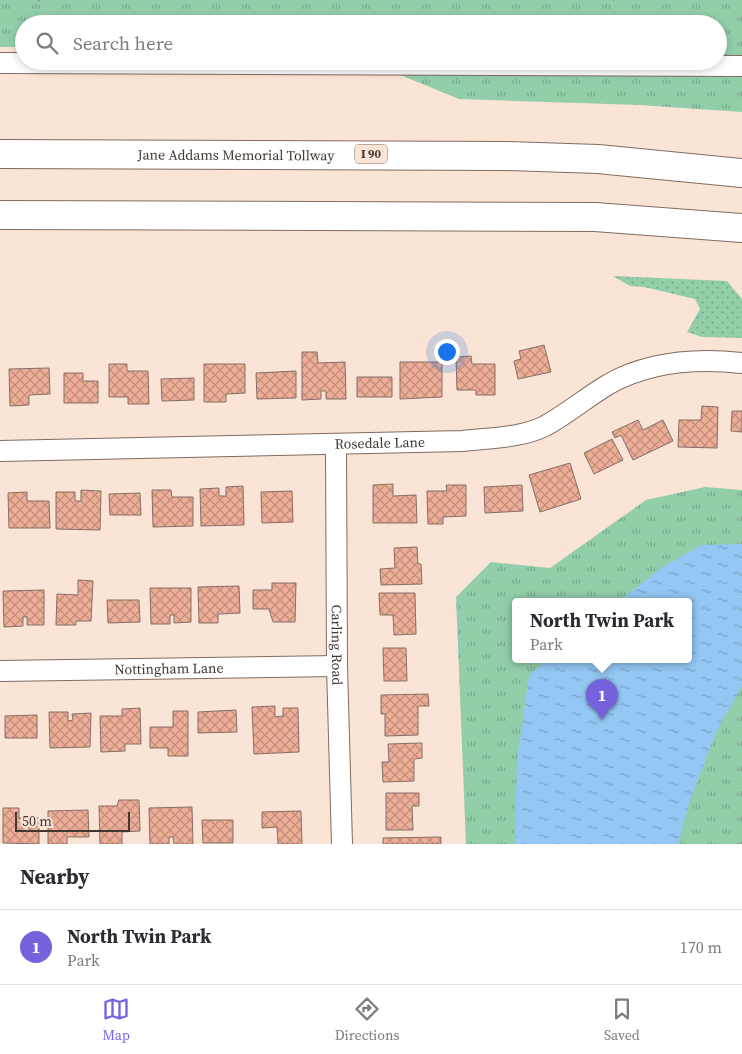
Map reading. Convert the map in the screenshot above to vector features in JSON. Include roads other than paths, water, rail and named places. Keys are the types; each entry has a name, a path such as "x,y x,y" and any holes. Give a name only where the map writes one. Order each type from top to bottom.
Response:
{"highway":[{"name":"Jane Addams Memorial Tollway","path":"0,154 505,156 598,160 742,173"},
{"path":"0,215 595,217 742,228"}],"street":[{"path":"0,63 15,63"},
{"path":"727,66 742,66"},
{"name":"Rosedale Lane","path":"0,450 463,442 509,436 544,426 610,384 642,368 684,361 742,363"},
{"name":"Carling Road","path":"336,445 337,666 342,844"},
{"name":"Nottingham Lane","path":"0,671 337,666"}],"water":[{"path":"742,544 742,686 717,730 691,797 678,844 515,844 517,759 529,675 544,663 692,663 692,598 623,598 664,566 702,545"}],"place":[{"name":"North Twin Park","path":"602,720"}]}
